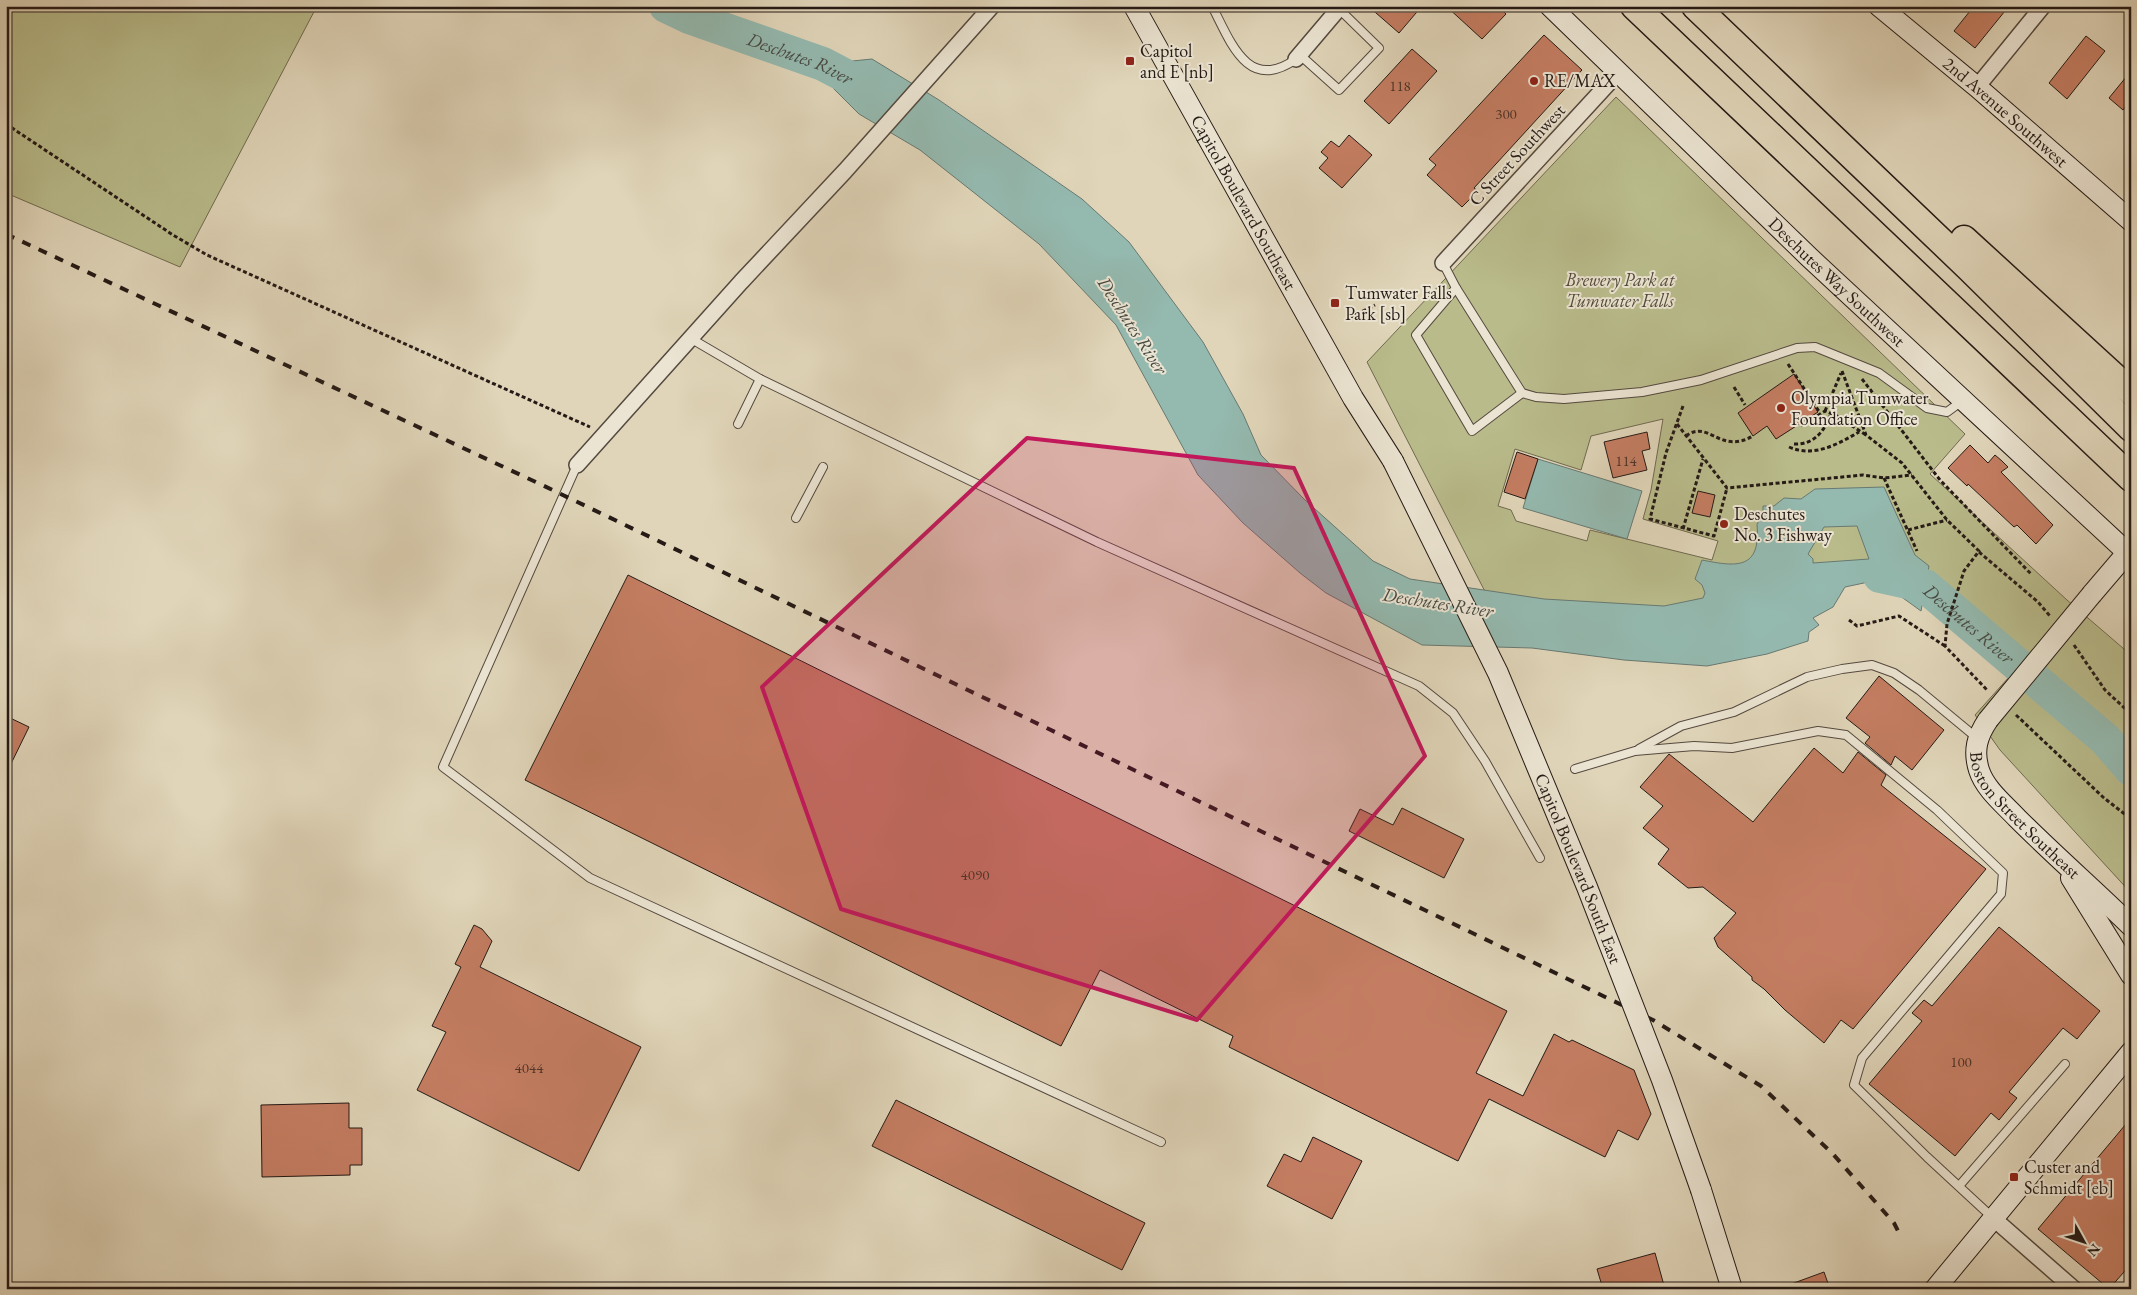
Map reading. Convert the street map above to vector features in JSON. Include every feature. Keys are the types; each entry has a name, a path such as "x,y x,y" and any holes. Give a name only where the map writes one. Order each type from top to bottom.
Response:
{"highway":[{"path":"1634,6 2131,478"},
{"path":"1694,6 1970,269 2131,428"},
{"path":"1711,6 2131,392"}],"main road":[{"name":"Deschutes Way Southwest","path":"1550,6 1962,401 2129,554"},
{"name":"2nd Avenue Southwest","path":"1879,6 1977,87 2131,221"},
{"name":"Capitol Boulevard Southeast","path":"1133,9 1353,398 1392,461"},
{"name":"Capitol Boulevard South East","path":"1392,461 1498,673 1590,896 1662,1080 1701,1190 1732,1289"},
{"name":"Boston Street Southeast","path":"2129,554 2092,594 1988,720 1977,739 1976,752 1980,772 1991,791 2062,863 2131,926"},
{"path":"2062,863 2131,975"},
{"path":"1935,1289 2131,1052"}],"street":[{"path":"577,464 690,338 845,171 992,6"},
{"path":"1977,87 2043,6"},
{"path":"1298,57 1340,8"},
{"name":"C Street Southwest","path":"1443,262 1618,73"},
{"path":"1993,1218 2074,1289"}],"lane":[{"path":"1212,6 1234,48 1256,70 1270,72 1282,68 1298,57 1338,90 1379,48 1340,8"},
{"path":"1443,262 1456,288 1522,393 1536,397 1564,399 1616,396 1685,384 1797,348 1815,347 1879,373 1932,410 1946,412 1962,401"},
{"path":"1456,288 1416,335 1472,431 1522,393"},
{"path":"690,338 760,380 1097,542 1419,686 1453,713 1485,761 1540,858"},
{"path":"738,424 760,380"},
{"path":"577,464 443,767 590,878 1161,1142"},
{"path":"796,518 823,467"},
{"path":"1635,751 1681,726 1734,712 1807,677 1842,669 1872,665 1894,673 1919,690 1977,739"},
{"path":"1574,769 1635,751 1694,746 1732,748 1818,731 1846,735 1937,810 2003,873 2001,894 1862,1058 1854,1085 1993,1218"},
{"path":"1959,1186 2065,1064"}],"path":[{"path":"6,124 173,235 207,255 590,427 621,416"},
{"path":"1345,320 1375,305"},
{"path":"1837,356 1866,435"},
{"path":"1851,362 1865,385 1940,480 2032,575"},
{"path":"1787,363 1820,413"},
{"path":"1825,411 1842,371"},
{"path":"1734,388 1745,405"},
{"path":"1683,406 1666,453 1650,519 1714,536 1727,488"},
{"path":"1801,426 1825,411 1866,435 1902,463 1947,520 1979,552 2038,602 2054,621"},
{"path":"1794,444 1814,438 1826,428 1831,413"},
{"path":"1677,424 1727,488"},
{"path":"1686,436 1693,431 1704,431 1723,441 1732,442 1753,436"},
{"path":"1789,447 1798,451 1810,452 1832,446 1860,432"},
{"path":"1684,529 1703,458"},
{"path":"1727,488 1863,475 1884,478 1913,475"},
{"path":"1884,478 1917,551"},
{"path":"1908,530 1947,520"},
{"path":"1945,646 1947,624 1964,571 1979,552"},
{"path":"1849,620 1858,626 1899,616 1945,646 1993,695"},
{"path":"2070,641 2105,690 2131,714"},
{"path":"2011,711 2104,798 2131,819"}],"highlighted area":[{"path":"1027,438 1294,468 1425,756 1197,1020 841,909 762,687"}],"green space":[{"path":"6,6 317,6 180,267 6,193"},
{"name":"Brewery Park at Tumwater Falls","path":"1616,97 1965,434 1930,474 2067,600 2131,655 2131,893 2000,750 1975,715 2018,667 1982,633 1925,586 1876,575 1720,623 1495,611 1367,362","holes":["1663,419 1651,490 1643,519 1718,541 1712,560 1590,530 1587,541 1516,521 1511,510 1498,506 1515,449 1581,470 1591,436"]}],"water":[{"path":"872,59 939,100 1082,199 1129,242 1203,342 1243,414 1261,455 1305,500 1373,561 1410,579 1544,599 1664,606 1703,598 1705,593 1702,585 1695,579 1702,560 1736,564 1744,562 1751,557 1755,550 1757,524 1763,515 1763,506 1774,506 1784,498 1801,499 1815,489 1884,487 1915,555 1929,566 1921,611 1878,580 1845,587 1833,607 1813,618 1819,625 1809,632 1808,641 1767,654 1707,666 1624,660 1532,648 1422,645 1326,593 1243,523 1198,475 1116,325 1039,244 920,150 859,114 834,89 823,64","holes":["1857,526 1869,559 1813,563 1813,559 1808,554 1824,527"]},
{"path":"1538,459 1642,491 1627,539 1523,508"}],"building":[{"path":"1368,6 1422,6 1399,33"},
{"path":"1446,6 1498,6 1506,14 1482,39"},
{"path":"1974,6 2009,6 1975,48 1954,31"},
{"path":"1544,35 1582,70 1474,188 1478,191 1462,207 1427,175 1436,165 1429,159"},
{"path":"2086,36 2105,51 2067,99 2049,83"},
{"path":"1412,49 1437,71 1389,124 1364,101"},
{"path":"2131,71 2131,100 2123,110 2109,98"},
{"path":"1349,135 1372,155 1342,188 1319,168 1328,158 1321,152 1331,141 1339,147"},
{"name":"Olympia Tumwater Foundation Office","path":"1794,374 1818,412 1776,439 1767,426 1753,436 1738,413"},
{"path":"1647,432 1650,449 1642,451 1647,470 1613,478 1604,442"},
{"path":"1970,445 1988,463 1995,455 2002,461 2008,467 2001,472 2053,525 2036,544 2017,525 2014,527 1948,468"},
{"path":"1517,452 1538,459 1525,499 1504,492"},
{"path":"1698,491 1715,495 1710,517 1692,513"},
{"path":"628,575 1507,1011 1476,1073 1523,1096 1554,1034 1569,1042 1572,1040 1634,1070 1651,1114 1638,1140 1618,1130 1605,1157 1489,1099 1458,1161 1229,1047 1233,1036 1100,970 1061,1046 525,780"},
{"path":"1879,676 1944,730 1912,770 1895,756 1891,765 1865,743 1870,737 1846,718"},
{"path":"6,716 29,727 6,774"},
{"path":"1814,748 1843,773 1858,752 1886,775 1881,785 1986,869 1853,1029 1841,1020 1824,1043 1785,1010 1718,947 1714,938 1736,913 1703,887 1688,888 1658,864 1669,849 1643,828 1663,806 1640,787 1669,754 1753,822"},
{"path":"1402,808 1464,839 1444,878 1349,831 1360,809 1393,825"},
{"path":"474,925 482,929 492,941 480,967 641,1047 579,1171 417,1090 446,1032 432,1026 461,967 455,964"},
{"path":"1999,927 2100,1011 2077,1039 2063,1028 2009,1092 2017,1098 1999,1120 1991,1113 1955,1156 1869,1084 1922,1021 1912,1013 1924,1000 1932,1006"},
{"path":"896,1100 1145,1223 1122,1270 872,1146"},
{"path":"349,1103 349,1128 362,1128 362,1165 350,1165 350,1175 262,1177 261,1105"},
{"path":"2131,1118 2131,1264 2109,1289 2038,1229"},
{"path":"1313,1137 1362,1161 1332,1219 1267,1186 1284,1154 1301,1162"},
{"path":"1655,1253 1665,1289 1603,1289 1597,1269"},
{"path":"1824,1272 1830,1289 1783,1289 1783,1287"}],"waterway":[{"name":"Deschutes River","path":"666,6 689,17 823,64 863,85"},
{"name":"Deschutes River","path":"1880,576 1925,586 2105,739 2131,769"}],"railway":[{"path":"6,234 540,484 1653,1020 1761,1086 1833,1154 1894,1223 1899,1233"}],"place":[{"name":"Capitol and E [nb]","path":"1130,61"},
{"name":"RE/MAX","path":"1534,81"},
{"name":"Tumwater Falls Park [sb]","path":"1335,303"},
{"name":"Olympia Tumwater Foundation Office","path":"1781,408"},
{"name":"Deschutes No. 3 Fishway","path":"1724,524"},
{"name":"Custer and Schmidt [eb]","path":"2014,1177"}]}
